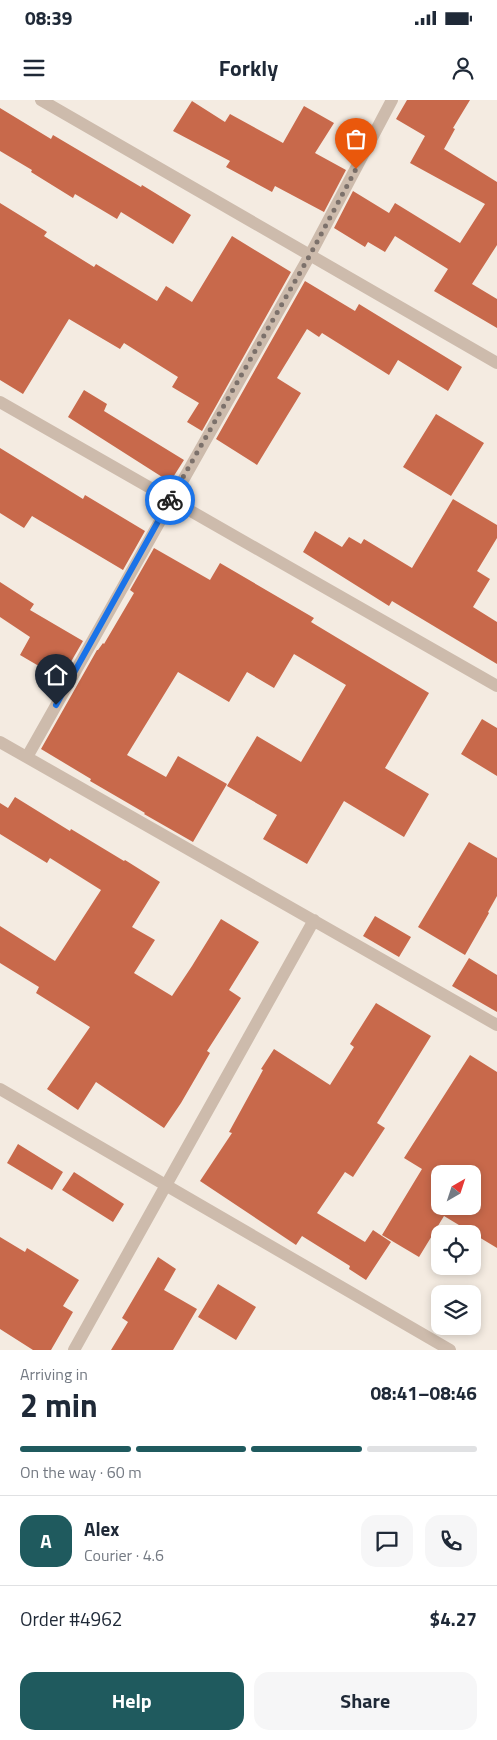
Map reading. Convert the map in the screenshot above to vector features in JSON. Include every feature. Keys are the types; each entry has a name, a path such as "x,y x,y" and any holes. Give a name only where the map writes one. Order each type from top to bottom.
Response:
{"street":[{"path":"41,100 497,363"},
{"path":"27,757 310,255 392,100"},
{"path":"0,402 497,686"},
{"path":"0,742 497,1024"},
{"path":"74,1350 314,920"},
{"path":"0,1089 450,1350"}],"building":[{"path":"407,100 470,100 453,128 455,129 444,149 497,182 497,245 472,284 497,299 497,328 434,291 448,269 395,236 385,252 368,242 365,247 334,228 353,191 389,213 395,203 460,243 485,204 410,163 425,136 396,119"},
{"path":"192,101 225,122 230,114 283,143 304,106 334,123 315,153 346,170 324,212 275,186 272,192 226,167 230,161 173,131"},
{"path":"0,108 51,139 53,135 191,215 173,244 121,212 117,219 75,194 73,198 0,151"},
{"path":"0,203 47,232 44,236 94,267 96,264 157,301 166,286 192,302 232,236 291,272 202,431 187,422 199,403 172,387 178,377 124,343 120,349 69,319 23,394 0,380"},
{"path":"305,281 355,311 359,304 462,367 448,391 398,360 389,375 322,333 319,337 307,329 277,378 301,393 257,465 216,439"},
{"path":"84,390 107,404 104,411 184,460 170,482 68,417"},
{"path":"436,414 484,443 451,496 403,467"},
{"path":"0,448 83,499 85,495 145,531 123,570 32,516 24,528 0,513"},
{"path":"453,499 497,525 497,538 477,571 490,579 473,607 497,622 497,664 392,601 389,606 303,552 315,531 342,547 349,537 361,544 364,539 412,568"},
{"path":"154,548 210,580 220,563 314,618 311,622 429,693 385,768 429,794 404,837 344,801 307,864 263,839 277,815 227,786 257,736 301,762 346,685 294,654 274,688 247,672 229,702 178,672 127,755 166,777 178,756 227,784 193,842 90,781 91,779 41,749 97,650 104,644 134,593 130,590"},
{"path":"0,582 34,604 30,610 83,641 61,679 20,655 30,637 0,617"},
{"path":"482,719 497,728 497,776 461,754"},
{"path":"15,797 70,831 71,829 160,882 132,927 155,940 134,973 172,996 221,919 259,942 229,990 241,998 207,1051 210,1053 164,1128 96,1082 78,1110 47,1089 90,1027 36,993 39,987 0,963 0,926 55,961 101,890 50,858 47,863 0,834 0,803 8,808"},
{"path":"469,842 497,858 497,896 465,955 418,927"},
{"path":"375,916 411,937 399,957 363,936"},
{"path":"469,958 497,975 497,1012 452,986"},
{"path":"376,1003 431,1036 377,1123 385,1128 353,1177 345,1172 317,1213 365,1242 373,1230 391,1242 366,1280 349,1269 350,1266 302,1236 296,1245 200,1181 232,1133 229,1132 263,1070 261,1069 274,1049 330,1085 354,1047 350,1044"},
{"path":"470,1055 497,1072 497,1248 481,1238 481,1225 459,1225 444,1216 439,1225 431,1225 431,1237 419,1257 382,1235 422,1169 404,1158"},
{"path":"18,1144 63,1172 52,1190 7,1163"},
{"path":"74,1172 124,1204 113,1222 62,1190"},
{"path":"0,1237 25,1252 27,1248 79,1280 63,1306 73,1312 51,1350 33,1350 0,1329"},
{"path":"158,1257 176,1269 164,1290 197,1309 173,1350 111,1350 128,1322 122,1318"},
{"path":"218,1284 256,1307 236,1340 198,1317"}],"way so far":[{"path":"170,500 310,255 356,169"}],"route":[{"path":"56,705 170,500"}]}
